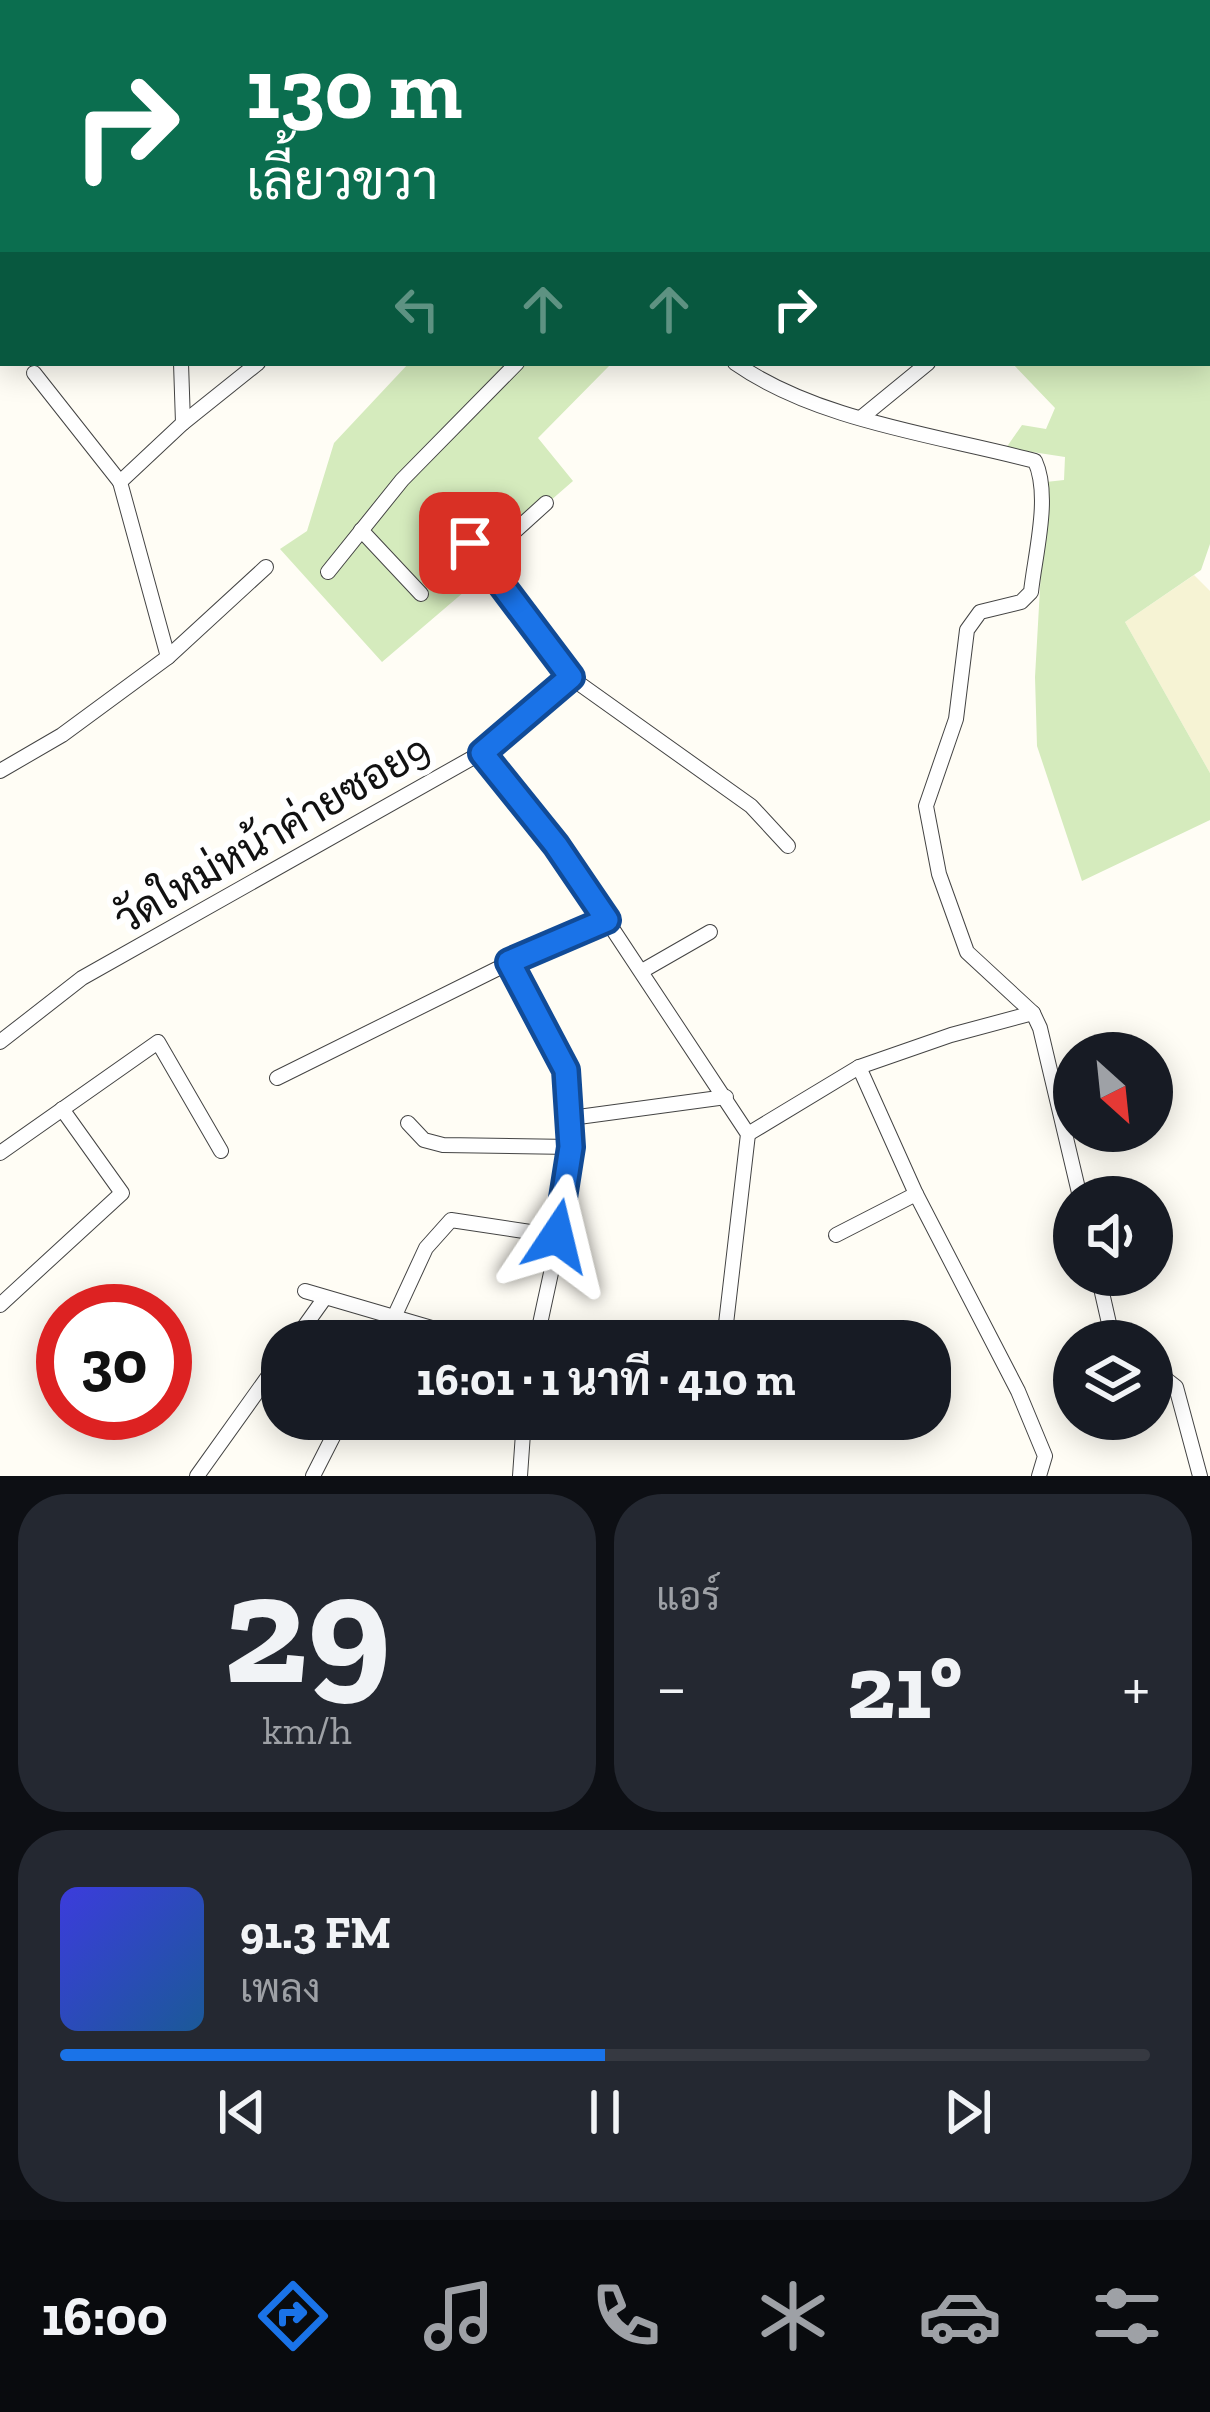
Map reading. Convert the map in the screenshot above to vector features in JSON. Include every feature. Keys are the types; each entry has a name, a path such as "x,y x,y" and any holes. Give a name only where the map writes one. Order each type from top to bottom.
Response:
{"street":[{"path":"181,366 183,423"},
{"path":"120,482 254,366"},
{"path":"328,572 402,481 515,366"},
{"path":"739,366 766,385 862,417 1037,464 1040,502 1031,592 1021,602 980,612 963,640 956,719 926,806 954,926 967,952 1033,1013 1075,1176"},
{"path":"862,417 924,366"},
{"path":"34,374 120,482 168,657"},
{"path":"483,560 546,502"},
{"path":"361,530 421,594"},
{"path":"470,543 571,677 751,806 788,846"},
{"path":"0,771 62,735 168,657 266,567"},
{"name":"วัดใหม่หน้าค่ายซอย9","path":"0,1042 82,978 482,753 571,677"},
{"path":"482,753 556,845 748,1134 726,1320"},
{"path":"277,1078 509,962 607,920"},
{"path":"642,971 710,932"},
{"path":"509,962 566,1070 571,1118 571,1147 541,1320"},
{"path":"748,1134 859,1067 1033,1013"},
{"path":"0,1153 158,1042 221,1151"},
{"path":"859,1067 916,1194 1018,1391 1045,1456 1039,1476"},
{"path":"571,1118 726,1097"},
{"path":"0,1305 122,1193 62,1109"},
{"path":"408,1123 424,1140 443,1144 571,1147"},
{"path":"836,1235 916,1194"},
{"path":"394,1319 426,1248 451,1220 557,1236"},
{"path":"305,1291 398,1320"},
{"path":"308,1320 324,1299"},
{"path":"1173,1385 1200,1476"},
{"path":"197,1476 261,1386"},
{"path":"313,1476 331,1440"},
{"path":"520,1476 523,1440"}],"shaded area":[{"path":"1194,575 1210,591 1210,773 1125,622"}],"green space":[{"path":"406,366 609,366 538,438 573,481 471,570 478,580 382,662 280,549 307,531 334,443"},
{"path":"1015,366 1210,366 1210,544 1201,570 1125,622 1210,773 1210,820 1082,881 1037,746 1035,677 1046,482 1064,480 1065,457 1006,448 1022,425 1046,429 1055,408"}],"route":[{"path":"470,543 571,677 482,753 556,845 607,920 509,962 566,1070 571,1147 557,1236"}]}
